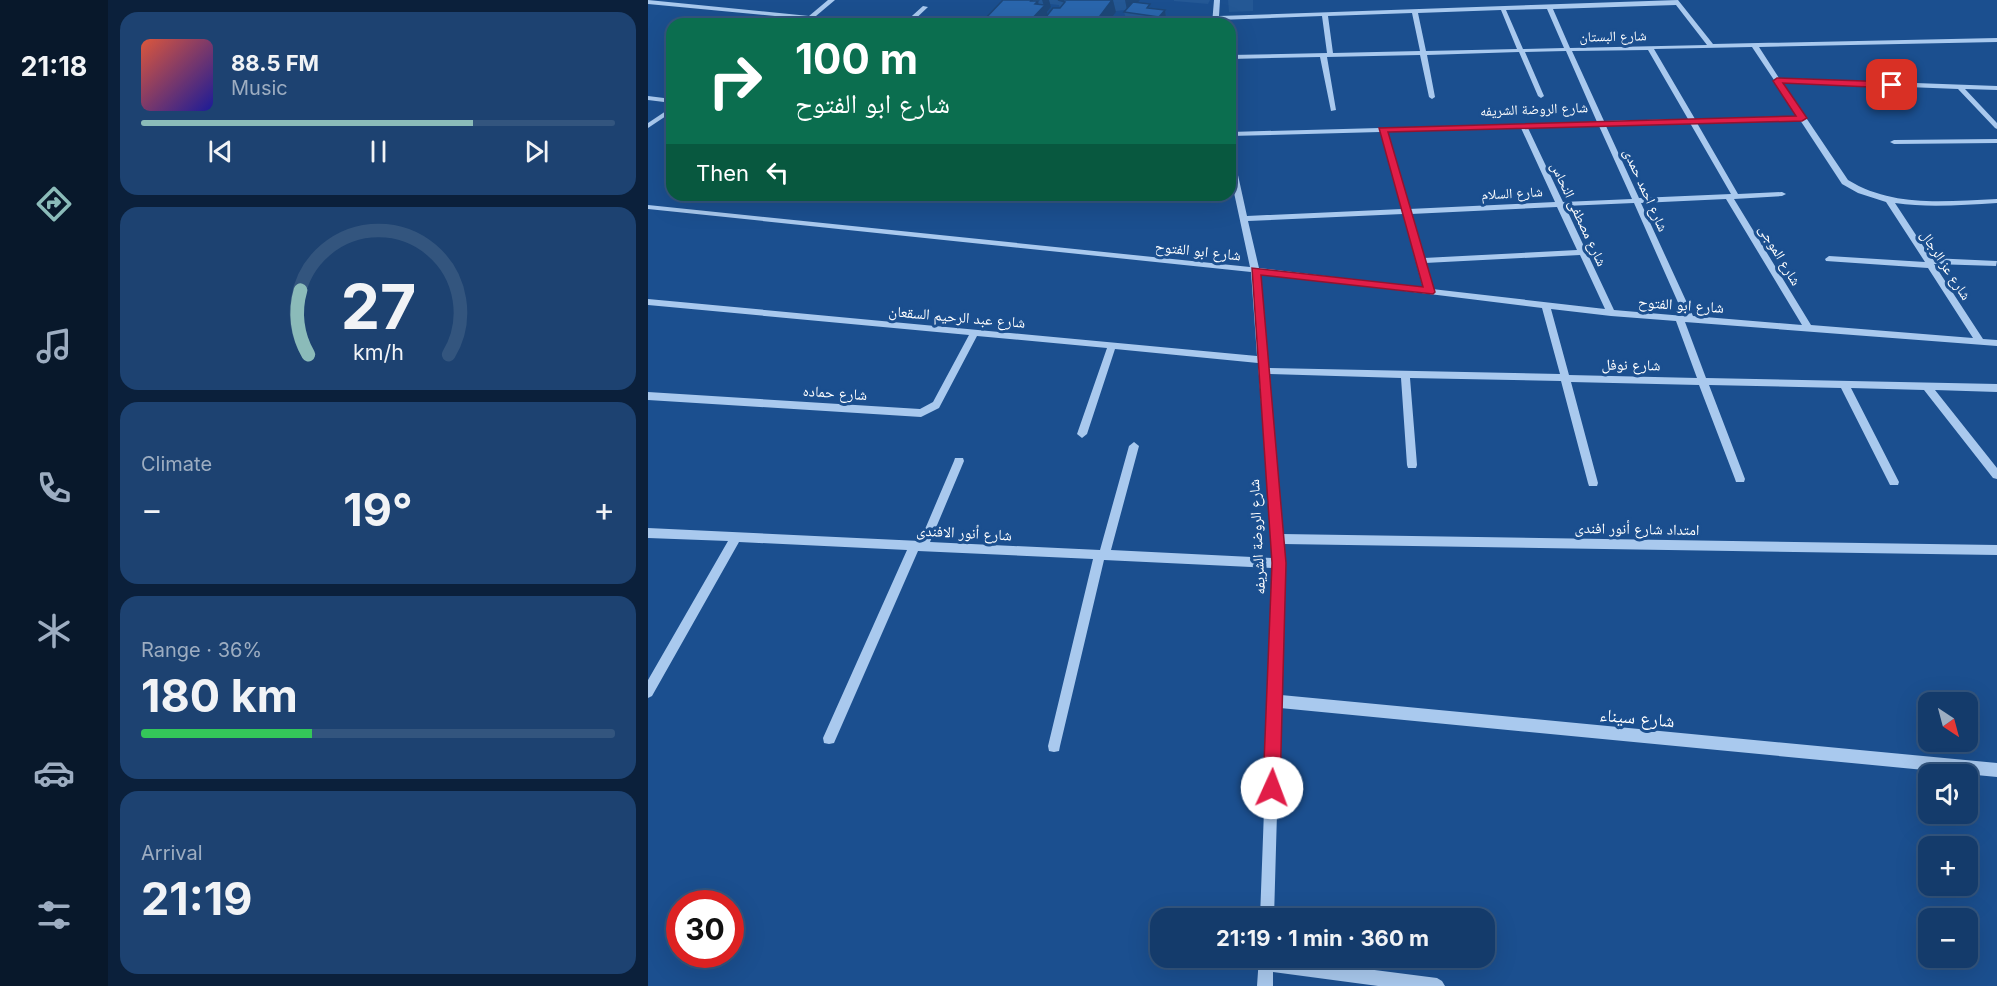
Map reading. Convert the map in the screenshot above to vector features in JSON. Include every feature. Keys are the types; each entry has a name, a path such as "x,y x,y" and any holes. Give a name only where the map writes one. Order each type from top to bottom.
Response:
{"street":[{"path":"648,2 811,18 832,0"},
{"path":"1215,18 1217,0"},
{"path":"1236,20 1676,1 1711,46"},
{"path":"725,9 732,5"},
{"path":"913,18 925,7"},
{"name":"شارع احمد حمدى","path":"1549,7 1690,319"},
{"path":"1503,9 1541,96"},
{"path":"1415,12 1432,97"},
{"path":"1325,15 1333,110"},
{"name":"شارع البستان","path":"1236,57 1997,40"},
{"path":"1754,45 1845,182 1857,191 1890,202 1997,201"},
{"name":"شارع الموجى","path":"1650,48 1808,328"},
{"path":"1777,81 1997,88"},
{"path":"1961,88 1997,127"},
{"path":"648,98 666,100"},
{"path":"648,126 666,113"},
{"name":"شارع الروضة الشريفه","path":"1236,134 1802,118"},
{"name":"شارع مصطفى النحاس","path":"1523,125 1611,313"},
{"path":"1383,129 1429,292"},
{"path":"1894,142 1997,141"},
{"name":"شارع الروضة الشريفه","path":"1236,184 1256,270 1279,563 1268,908"},
{"name":"شارع السلام","path":"1244,219 1782,194"},
{"name":"شارع عز الرجال","path":"1890,202 1980,341"},
{"name":"شارع ابو الفتوح","path":"648,207 1256,270 1611,313 1997,343"},
{"path":"1420,261 1582,252"},
{"path":"1829,259 1996,263"},
{"name":"شارع عبد الرحيم السقعان","path":"648,302 1112,346 1263,366"},
{"path":"1546,306 1593,483"},
{"path":"1678,318 1740,479"},
{"name":"شارع حماده","path":"648,396 921,413 936,405 975,332"},
{"path":"1082,434 1112,346"},
{"name":"شارع نوفل","path":"1263,366 1405,374 1997,388"},
{"path":"1405,374 1412,465"},
{"path":"1844,384 1894,482"},
{"path":"1926,386 1997,475"},
{"path":"1054,746 1102,555 1134,446"},
{"path":"828,738 959,460"},
{"name":"شارع أنور الافندى","path":"648,533 1279,563"},
{"path":"648,692 736,538"},
{"name":"امتداد شارع أنور افندى","path":"1277,539 1997,550"},
{"name":"شارع سيناء","path":"1275,701 1997,770"},
{"path":"1265,986 1266,968"},
{"path":"1319,968 1437,986"}],"building":[{"path":"1003,0 1032,0 1038,1 1035,4 1045,5 1033,18 986,18"},
{"path":"1058,0 1112,0 1098,18 1045,18 1053,8 1060,8 1065,2"},
{"path":"1133,2 1150,4 1147,8 1165,10 1159,17 1124,12"}],"route":[{"path":"1272,788 1279,563 1256,270 1429,292 1383,129 1802,118 1777,81 1892,85"}]}
